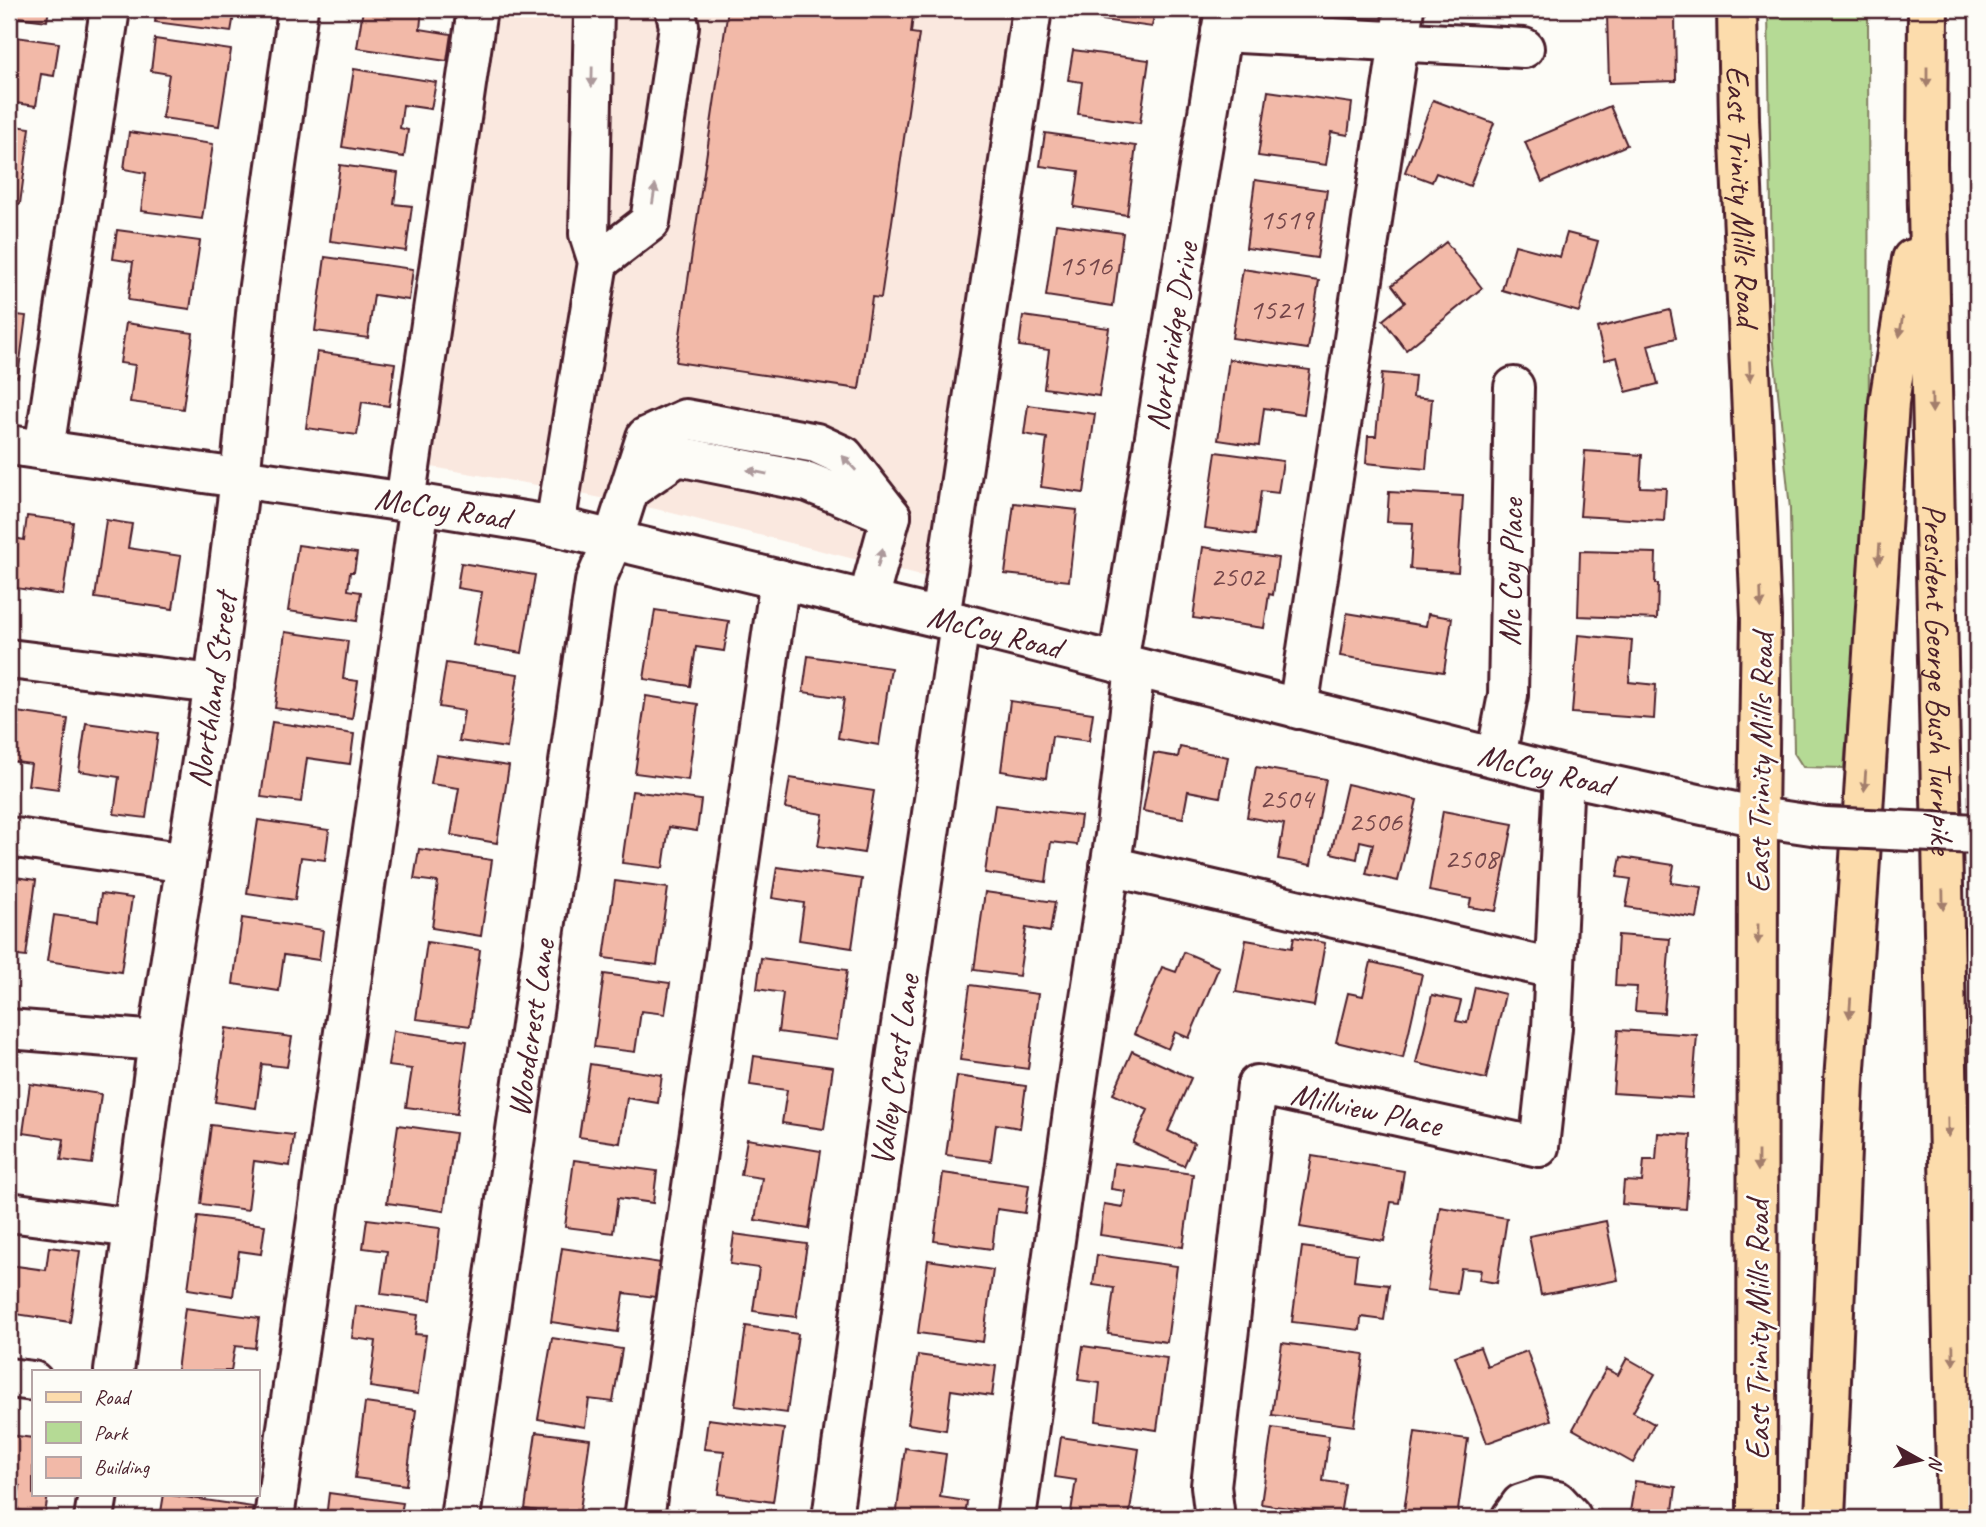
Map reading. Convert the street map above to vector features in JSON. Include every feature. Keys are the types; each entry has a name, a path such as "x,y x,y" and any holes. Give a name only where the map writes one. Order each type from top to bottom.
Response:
{"main road":[{"name":"East Trinity Mills Road","path":"1737,9 1739,120 1761,617 1758,817 1757,1518"},
{"name":"President George Bush Turnpike","path":"1928,9 1927,163 1956,1518"},
{"path":"1825,1518 1844,1081 1889,402 1927,163"}],"street":[{"path":"26,448 110,9"},
{"name":"Northland Street","path":"114,1370 158,1041 214,684 240,479 258,293 299,9"},
{"path":"274,1518 477,9"},
{"path":"555,526 598,262 589,234 594,9"},
{"path":"598,262 650,222 679,26 675,9"},
{"name":"Valley Crest Lane","path":"832,1518 897,1052 950,620 1032,9"},
{"path":"1223,21 1401,26 1524,48"},
{"name":"Northridge Drive","path":"1016,1518 1110,866 1126,665 1223,21"},
{"path":"1298,709 1401,26"},
{"name":"Mc Coy Place","path":"1496,757 1508,695 1514,387"},
{"name":"McCoy Road","path":"26,448 555,526 950,620 1564,775 1758,817 1825,827 1977,834"},
{"name":"Woodcrest Lane","path":"460,1518 595,582 613,540 629,490 678,456 808,482 891,516 868,600"},
{"path":"644,1518 780,579"},
{"path":"9,659 214,684"},
{"name":"Millview Place","path":"1215,1518 1211,1486 1257,1085 1539,1147 1552,1028 1564,775"},
{"path":"9,837 186,863"},
{"path":"1110,866 1554,969"},
{"path":"9,1029 158,1041"},
{"path":"9,1212 133,1228"},
{"path":"9,1378 32,1381"},
{"path":"94,1518 98,1496"},
{"path":"1511,1518 1521,1504 1539,1498 1557,1501 1570,1518"}],"shaded area":[{"path":"496,9 1020,9 937,580 656,509 426,466"}],"green space":[{"path":"1768,9 1868,9 1869,471 1844,768 1803,767 1794,753 1790,509 1773,343"}],"building":[{"path":"9,9 49,9 47,21 9,16"},
{"path":"157,9 235,9 231,32 155,22"},
{"path":"363,9 422,9 420,29 451,34 447,61 357,48"},
{"path":"728,9 868,9 913,15 911,33 919,34 881,298 872,297 859,389 676,362"},
{"path":"1081,9 1155,9 1152,27 1080,17"},
{"path":"1675,13 1676,81 1609,83 1607,15"},
{"path":"9,36 59,43 54,76 41,74 36,106 9,102"},
{"path":"155,39 231,50 219,126 162,118 169,74 151,71"},
{"path":"1073,50 1149,60 1140,123 1078,114 1082,82 1068,80"},
{"path":"354,69 436,82 431,109 403,105 400,128 408,130 404,157 342,147"},
{"path":"1268,91 1352,103 1348,135 1331,132 1326,165 1258,156"},
{"path":"1433,100 1494,123 1470,186 1436,173 1432,182 1405,172"},
{"path":"1610,106 1627,145 1542,182 1525,142"},
{"path":"9,125 30,128 20,204 9,203"},
{"path":"129,132 213,144 202,219 141,211 146,173 124,169"},
{"path":"1045,133 1136,146 1127,215 1074,207 1079,171 1040,166"},
{"path":"340,165 398,173 394,204 412,206 406,251 330,241"},
{"path":"1255,180 1327,190 1317,258 1246,248"},
{"path":"1056,224 1123,233 1113,306 1046,296"},
{"path":"117,230 200,241 190,309 128,300 133,262 113,259"},
{"path":"1567,233 1598,241 1579,312 1502,290 1515,245 1560,257"},
{"path":"1446,242 1482,288 1406,350 1383,320 1405,302 1392,285"},
{"path":"325,257 413,269 409,300 374,295 368,338 315,331"},
{"path":"1243,269 1319,281 1308,349 1232,338"},
{"path":"9,273 17,274 14,297 9,296"},
{"path":"1670,310 1676,338 1648,345 1658,384 1626,392 1617,357 1605,360 1597,328"},
{"path":"9,314 26,316 18,377 9,375"},
{"path":"1023,316 1109,328 1099,396 1044,388 1049,350 1019,346"},
{"path":"126,323 193,333 183,409 130,402 135,365 120,363"},
{"path":"317,352 395,363 389,406 362,402 357,435 306,428"},
{"path":"1229,359 1310,370 1304,414 1264,408 1259,446 1218,440"},
{"path":"1382,373 1415,376 1413,397 1432,399 1426,469 1366,463 1368,436 1376,436"},
{"path":"1028,405 1095,414 1084,493 1041,487 1047,438 1024,434"},
{"path":"1585,451 1642,455 1640,487 1666,488 1664,521 1580,516"},
{"path":"1216,452 1283,461 1278,493 1261,491 1255,535 1205,528"},
{"path":"1389,492 1463,496 1458,572 1410,569 1413,523 1387,522"},
{"path":"1014,503 1077,510 1069,581 1005,574"},
{"path":"27,516 73,522 63,595 9,587 9,537 24,540"},
{"path":"106,520 132,524 128,548 181,556 173,609 95,598"},
{"path":"298,545 357,553 354,572 350,572 348,590 361,592 357,621 288,611"},
{"path":"1203,547 1278,558 1273,595 1269,594 1264,628 1193,618"},
{"path":"1580,551 1656,553 1657,619 1578,616"},
{"path":"461,563 535,575 522,653 473,645 482,592 457,588"},
{"path":"655,610 729,621 724,651 696,647 690,686 644,679"},
{"path":"1347,613 1426,626 1428,614 1452,618 1444,672 1340,656"},
{"path":"285,632 348,641 343,679 358,681 352,719 275,708"},
{"path":"1578,635 1632,640 1629,682 1656,685 1654,719 1572,713"},
{"path":"808,656 891,668 879,745 838,738 844,698 803,692"},
{"path":"446,663 518,674 507,748 459,741 464,711 439,707"},
{"path":"646,696 698,704 688,780 635,773"},
{"path":"1010,701 1093,713 1089,741 1052,736 1046,778 1001,771"},
{"path":"9,711 68,719 58,789 28,785 31,764 9,761"},
{"path":"272,722 354,734 350,764 307,758 301,802 261,797"},
{"path":"86,723 158,733 146,818 114,814 119,777 79,771"},
{"path":"1180,747 1228,757 1220,797 1188,791 1183,818 1143,811 1154,753 1178,757"},
{"path":"436,755 509,766 497,843 451,835 459,788 431,784"},
{"path":"1256,767 1326,779 1311,865 1278,859 1284,824 1247,817"},
{"path":"790,778 874,791 864,853 818,846 823,814 785,808"},
{"path":"1347,784 1417,800 1398,881 1366,874 1373,844 1360,841 1357,859 1331,853"},
{"path":"632,791 701,800 697,831 669,827 663,868 622,863"},
{"path":"995,805 1081,816 1077,845 1051,842 1046,882 985,873"},
{"path":"1443,811 1513,824 1496,911 1469,907 1471,899 1429,891"},
{"path":"258,820 329,830 325,860 301,857 295,900 247,893"},
{"path":"419,849 492,860 481,936 432,928 438,882 414,879"},
{"path":"1621,857 1674,865 1671,883 1702,887 1697,918 1626,907 1631,879 1617,877"},
{"path":"777,867 862,879 852,948 799,940 804,903 772,898"},
{"path":"9,876 36,880 26,957 9,955"},
{"path":"615,881 668,888 657,965 604,958"},
{"path":"985,892 1055,902 1050,932 1026,928 1019,976 974,970"},
{"path":"101,894 132,898 121,972 47,961 54,915 98,921"},
{"path":"242,918 323,930 319,960 284,955 279,991 233,984"},
{"path":"1618,935 1670,939 1664,1013 1635,1011 1637,987 1615,986"},
{"path":"1294,937 1325,943 1314,1006 1236,992 1246,940 1292,948"},
{"path":"427,942 480,950 470,1026 416,1019"},
{"path":"1184,952 1219,967 1189,1038 1175,1032 1168,1049 1134,1034 1162,967 1176,972"},
{"path":"761,958 847,970 837,1040 778,1032 783,993 757,989"},
{"path":"1371,962 1422,974 1403,1058 1336,1042 1348,993 1363,996"},
{"path":"604,974 670,983 665,1014 641,1011 635,1052 594,1047"},
{"path":"970,985 1038,994 1028,1069 960,1060"},
{"path":"1475,987 1505,994 1486,1079 1416,1063 1432,995 1461,1001 1456,1021 1467,1023"},
{"path":"226,1028 292,1037 287,1067 262,1064 256,1108 215,1102"},
{"path":"1618,1030 1697,1035 1692,1098 1613,1093"},
{"path":"393,1031 467,1041 457,1114 406,1107 412,1069 388,1066"},
{"path":"1132,1051 1191,1078 1168,1131 1194,1143 1184,1166 1133,1143 1148,1110 1113,1094"},
{"path":"754,1056 833,1067 824,1129 782,1123 787,1090 750,1085"},
{"path":"590,1064 662,1075 658,1103 627,1098 620,1143 579,1137"},
{"path":"957,1076 1026,1086 1020,1128 996,1124 991,1161 946,1155"},
{"path":"9,1081 15,1082 9,1125"},
{"path":"30,1084 101,1094 92,1164 61,1160 64,1139 23,1133"},
{"path":"211,1125 294,1135 290,1166 254,1161 248,1210 201,1204"},
{"path":"398,1125 455,1133 444,1211 387,1203"},
{"path":"1658,1133 1691,1135 1686,1209 1622,1204 1624,1181 1642,1182 1644,1160 1656,1160"},
{"path":"747,1139 821,1151 809,1229 755,1220 762,1178 741,1175"},
{"path":"1312,1156 1404,1171 1399,1203 1391,1202 1384,1241 1300,1227"},
{"path":"574,1160 657,1171 653,1203 618,1198 613,1233 565,1227"},
{"path":"1114,1163 1193,1174 1183,1247 1100,1235 1104,1204 1123,1207 1125,1191 1111,1189"},
{"path":"943,1173 1029,1185 1025,1213 997,1209 992,1249 934,1241"},
{"path":"1440,1207 1507,1218 1497,1283 1479,1280 1481,1270 1461,1268 1457,1294 1427,1290"},
{"path":"198,1216 265,1225 261,1254 239,1251 233,1296 188,1289"},
{"path":"367,1219 440,1228 431,1300 381,1294 387,1251 363,1248"},
{"path":"1606,1221 1618,1280 1541,1295 1529,1236"},
{"path":"734,1234 807,1244 796,1317 753,1311 759,1268 730,1264"},
{"path":"49,1247 80,1251 70,1322 9,1313 9,1265 46,1270"},
{"path":"1302,1247 1357,1254 1354,1281 1389,1285 1384,1320 1361,1317 1360,1330 1292,1322"},
{"path":"562,1248 661,1263 655,1297 624,1293 618,1332 551,1322"},
{"path":"1097,1255 1177,1266 1167,1342 1108,1334 1114,1288 1093,1285"},
{"path":"928,1260 993,1270 983,1342 918,1333"},
{"path":"356,1306 418,1315 415,1334 426,1335 418,1394 370,1387 376,1341 352,1338"},
{"path":"185,1308 259,1318 255,1348 235,1346 231,1370 177,1370"},
{"path":"746,1326 798,1334 787,1413 735,1406"},
{"path":"552,1338 622,1349 613,1402 589,1399 585,1427 538,1419"},
{"path":"1282,1343 1364,1354 1354,1426 1272,1415"},
{"path":"1083,1346 1167,1358 1157,1430 1096,1421 1100,1383 1078,1380"},
{"path":"1480,1347 1487,1366 1527,1351 1551,1420 1487,1443 1455,1356"},
{"path":"918,1355 996,1366 992,1396 951,1390 946,1430 908,1424"},
{"path":"1627,1358 1655,1374 1633,1412 1654,1424 1633,1463 1573,1429 1606,1369 1618,1375"},
{"path":"365,1403 416,1410 406,1485 355,1478"},
{"path":"708,1419 784,1429 773,1502 718,1494 724,1451 704,1449"},
{"path":"1272,1428 1329,1436 1323,1481 1345,1484 1340,1515 1261,1504"},
{"path":"536,1432 590,1439 579,1517 525,1509"},
{"path":"1415,1432 1468,1439 1457,1518 1403,1518"},
{"path":"9,1435 32,1438 32,1496 48,1496 45,1514 16,1510 20,1486 9,1484"},
{"path":"1061,1437 1139,1449 1129,1518 1070,1518 1076,1480 1055,1477"},
{"path":"905,1448 946,1454 940,1497 967,1501 965,1518 896,1518"},
{"path":"1635,1481 1676,1487 1672,1518 1629,1518"},
{"path":"329,1493 403,1503 400,1518 326,1518"},
{"path":"164,1496 253,1507 251,1518 160,1518"},
{"path":"686,1510 747,1518 684,1518"}]}
